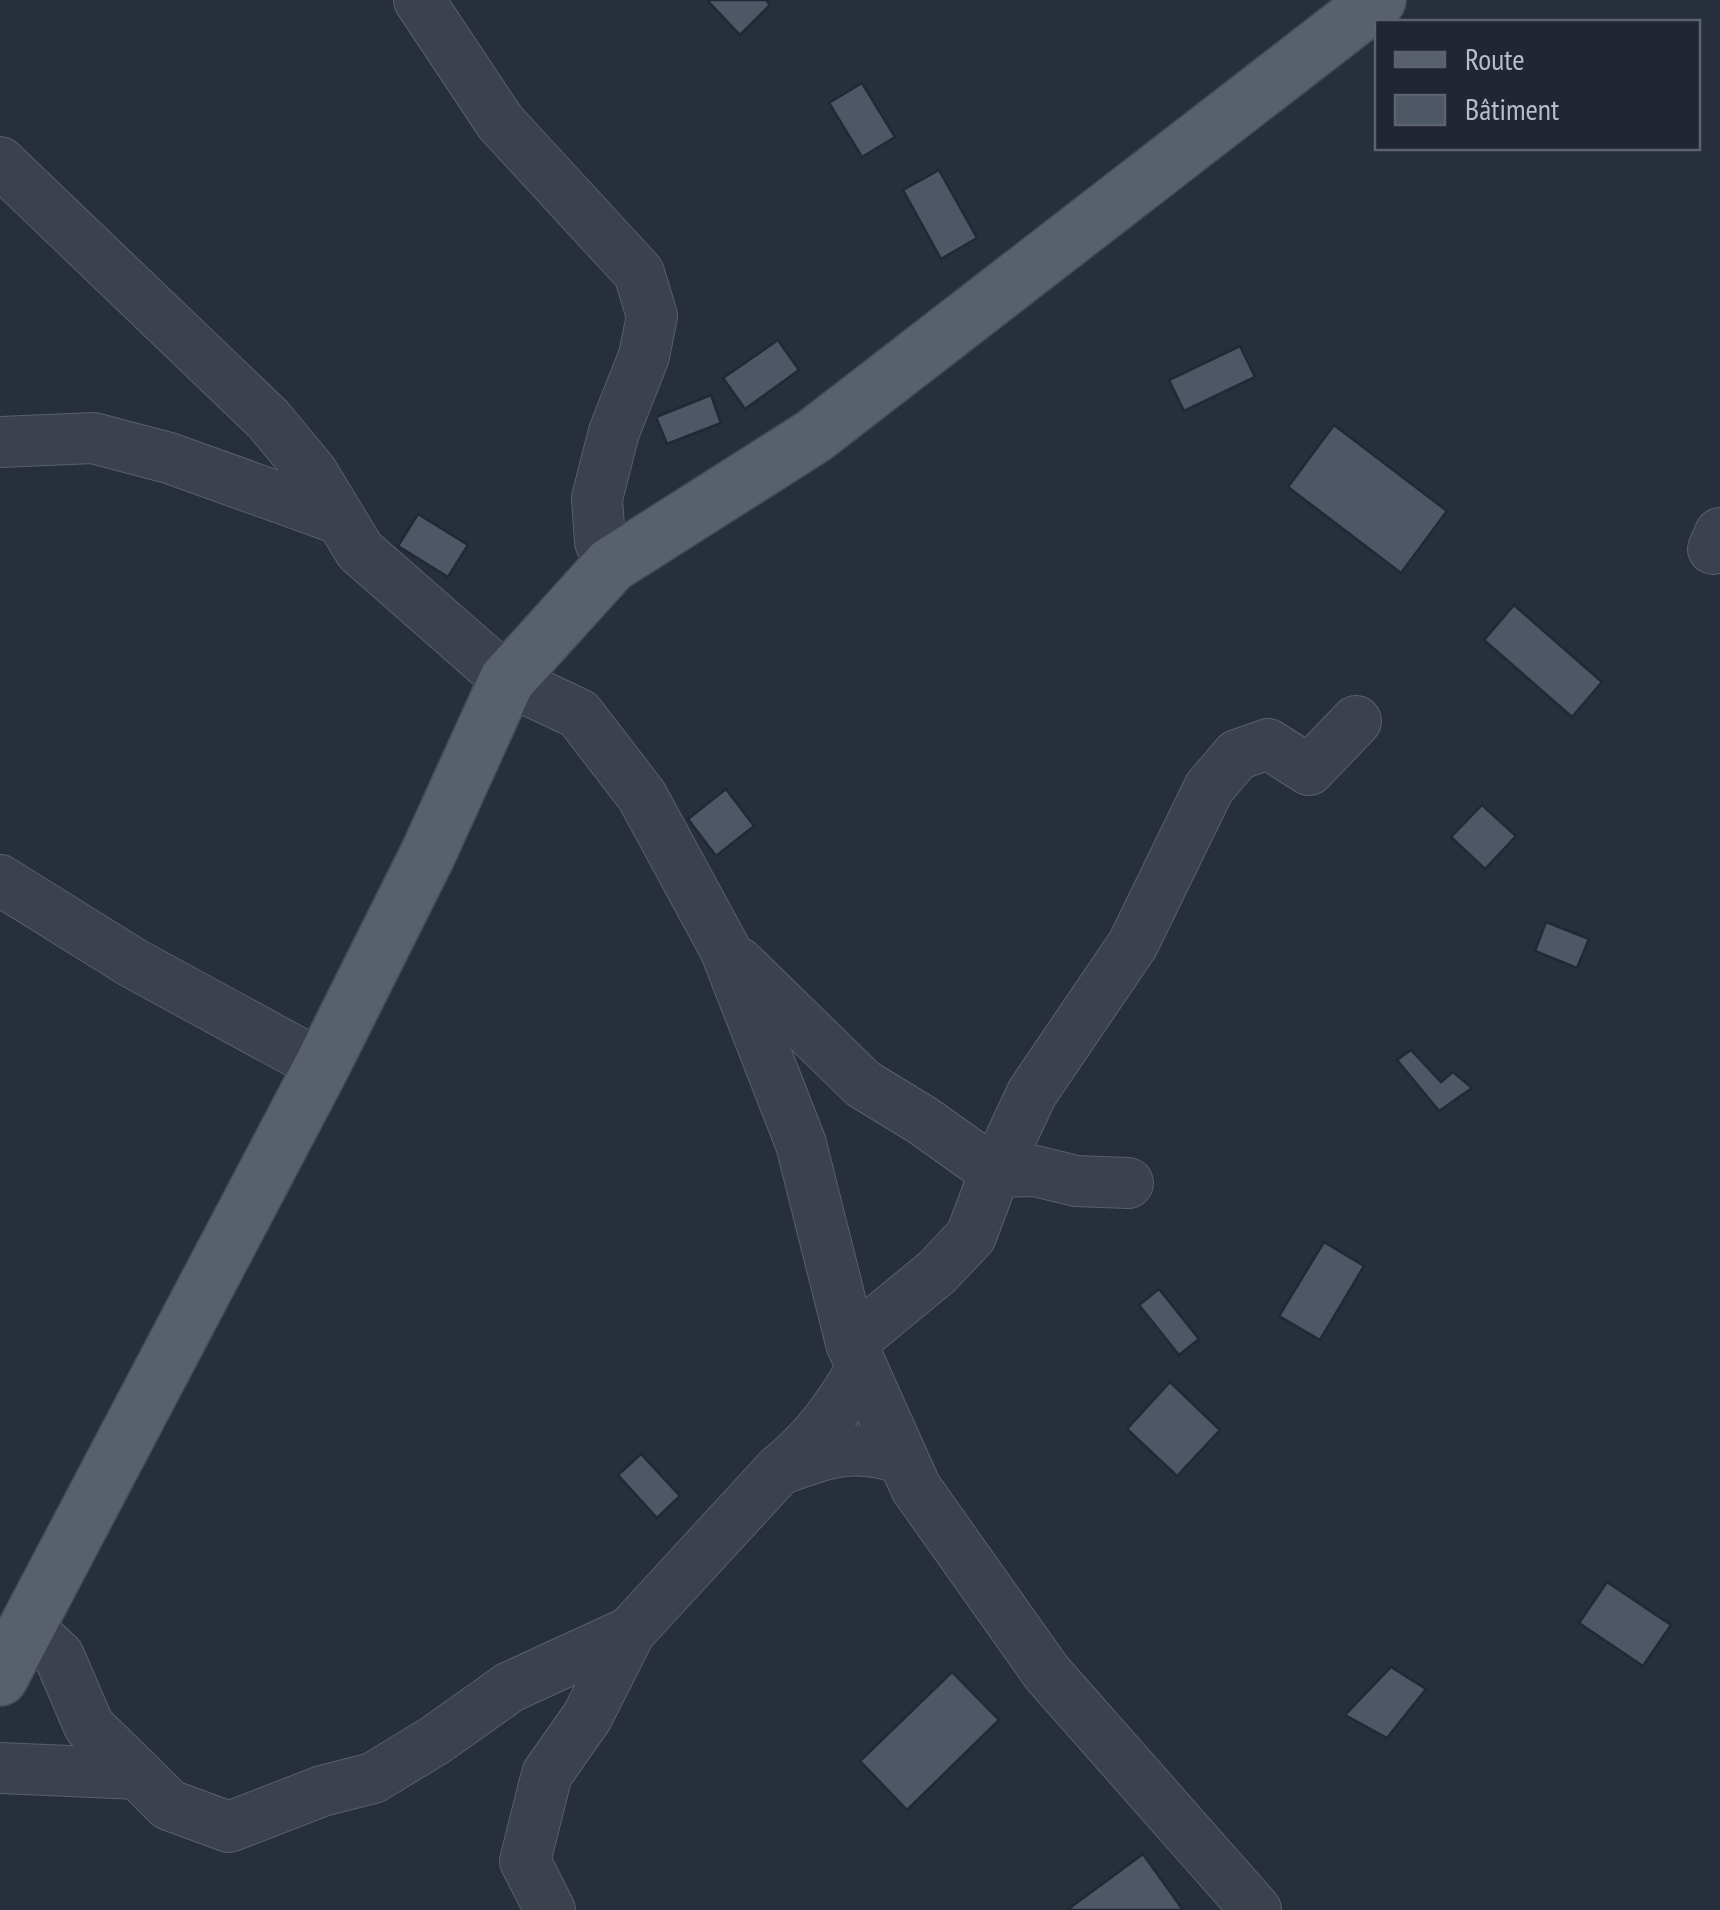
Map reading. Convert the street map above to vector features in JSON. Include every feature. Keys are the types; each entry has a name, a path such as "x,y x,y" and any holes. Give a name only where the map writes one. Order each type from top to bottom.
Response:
{"main road":[{"path":"0,1678 322,1066 428,854 507,680 611,564 814,436 1378,0"}],"street":[{"path":"419,0 500,122 639,273 652,316 644,356 614,432 597,498 600,542 611,564"},
{"path":"0,162 268,419 312,472 360,551 507,680 579,714 642,796 708,912 724,949 801,1144 857,1356 916,1488 1048,1673 1256,1910"},
{"path":"0,481 12,440 93,438 169,458 339,519"},
{"path":"971,1236 1021,1112 1133,944 1210,788 1237,755 1268,744 1309,770 1356,721"},
{"path":"0,880 133,962 322,1066"},
{"path":"724,949 863,1084 995,1172 1035,1171 1076,1181 1128,1183"},
{"path":"922,1120 968,1130 1021,1112"},
{"path":"550,1910 526,1861 547,1774 587,1717 630,1632 779,1470 807,1448 842,1403 857,1356 971,1236 1034,1196 1076,1181"},
{"path":"779,1470 849,1448 879,1451 902,1460"},
{"path":"29,1628 60,1656 90,1726 169,1805 229,1828 322,1792 373,1778 434,1742 510,1687 630,1632"},
{"path":"0,1768 138,1774"}],"building":[{"path":"707,0 766,0 770,5 740,35"},
{"path":"862,83 895,137 862,157 829,103"},
{"path":"939,170 977,238 941,259 903,190"},
{"path":"778,340 799,370 745,409 723,378"},
{"path":"1240,346 1255,377 1184,411 1169,380"},
{"path":"711,395 721,423 667,444 656,417"},
{"path":"1334,425 1447,511 1401,573 1288,487"},
{"path":"418,514 468,545 448,577 398,546"},
{"path":"1514,605 1602,682 1572,717 1484,640"},
{"path":"726,789 754,826 716,856 688,819"},
{"path":"1482,805 1516,836 1485,869 1451,837"},
{"path":"1546,922 1589,939 1577,968 1535,951"},
{"path":"1411,1050 1441,1082 1453,1072 1472,1088 1439,1111 1397,1060"},
{"path":"1324,1242 1364,1266 1320,1340 1279,1316"},
{"path":"1159,1289 1199,1339 1179,1355 1139,1305"},
{"path":"1170,1382 1220,1430 1177,1476 1127,1429"},
{"path":"641,1454 680,1496 657,1518 618,1475"},
{"path":"1607,1582 1671,1625 1643,1666 1579,1623"},
{"path":"1391,1667 1426,1689 1387,1738 1345,1715"},
{"path":"952,1672 999,1720 907,1810 860,1761"},
{"path":"1143,1854 1183,1910 1067,1910"}]}
